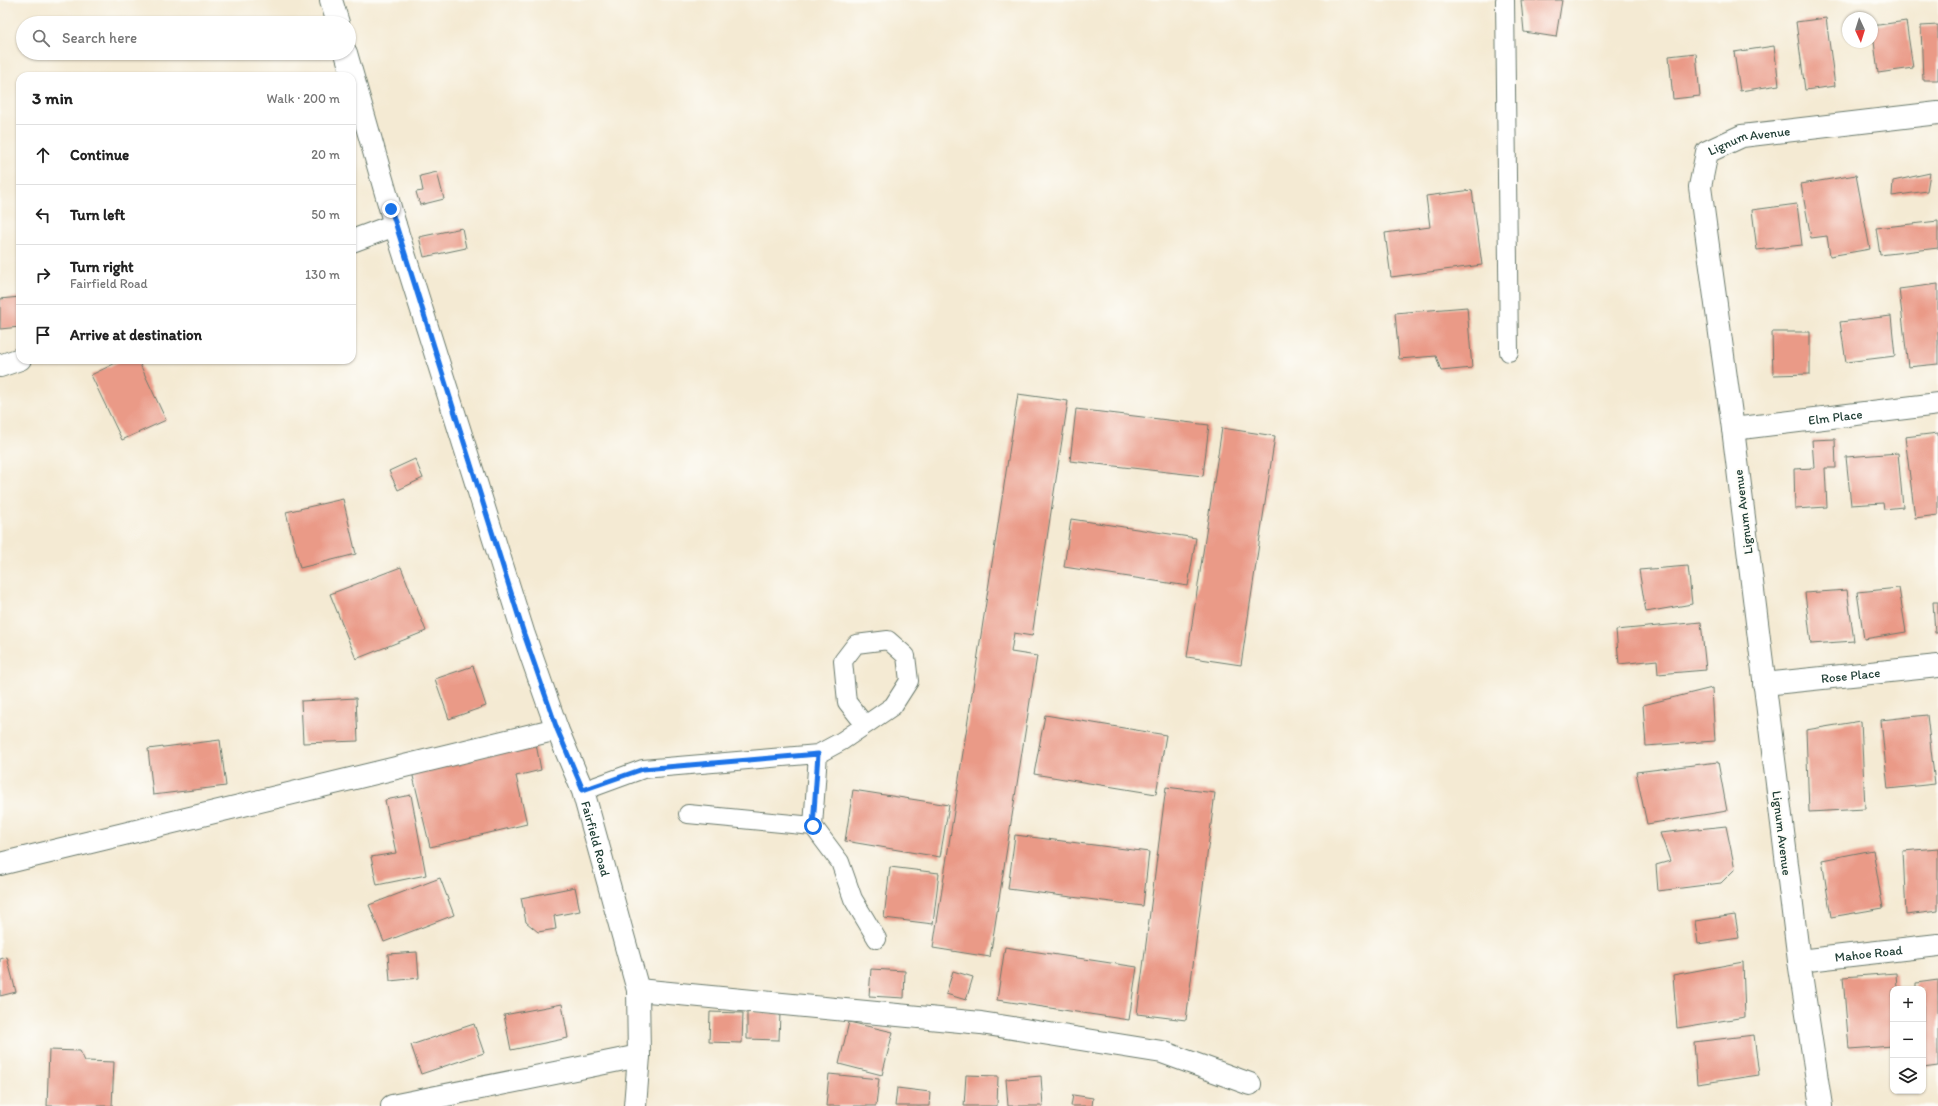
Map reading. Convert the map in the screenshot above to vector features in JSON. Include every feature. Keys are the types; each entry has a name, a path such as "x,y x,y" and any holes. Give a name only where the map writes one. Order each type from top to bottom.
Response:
{"street":[{"path":"331,0 336,16"},
{"name":"Fairfield Road","path":"348,60 351,72"},
{"name":"Fairfield Road","path":"356,88 395,225 524,634 557,729 583,790 638,990 639,1056 635,1106"},
{"name":"Lignum Avenue","path":"1821,1106 1799,961 1733,429 1700,188 1707,152 1742,136 1938,113"},
{"path":"356,240 395,225"},
{"path":"0,366 16,360"},
{"name":"Elm Place","path":"1733,429 1938,404"},
{"name":"Rose Place","path":"1764,684 1938,666"},
{"path":"0,864 557,729"},
{"name":"Mahoe Road","path":"1799,961 1938,944"},
{"path":"638,990 981,1023 1162,1052 1250,1084"},
{"path":"392,1106 639,1056"}],"lane":[{"path":"1505,0 1509,352"},
{"path":"583,790 643,769 818,754 842,741 893,706 909,681 906,656 888,640 856,644 843,661 847,702 865,725"},
{"path":"818,754 813,826 840,862 853,899 876,939"},
{"path":"688,814 813,826"}],"building":[{"path":"1521,0 1562,0 1556,37 1524,32"},
{"path":"1826,18 1835,86 1805,90 1796,22"},
{"path":"1906,21 1913,68 1878,73 1875,48 1878,48 1878,25"},
{"path":"1938,25 1938,80 1923,80 1921,26"},
{"path":"1774,46 1779,85 1740,91 1734,52"},
{"path":"1696,53 1700,96 1673,99 1669,56"},
{"path":"437,172 444,199 420,205 416,192 423,191 420,176"},
{"path":"1930,173 1927,191 1892,196 1893,181"},
{"path":"1856,175 1870,249 1830,256 1827,236 1811,238 1801,184"},
{"path":"1472,190 1482,265 1391,277 1385,233 1430,227 1426,196"},
{"path":"1797,204 1802,245 1757,250 1752,210"},
{"path":"1938,221 1938,248 1880,255 1876,228"},
{"path":"462,228 466,248 424,257 419,237"},
{"path":"1938,284 1938,364 1908,367 1899,289"},
{"path":"16,297 16,327 0,329 0,299"},
{"path":"1467,307 1472,368 1441,371 1436,356 1399,359 1395,313"},
{"path":"1891,316 1895,356 1846,362 1840,322"},
{"path":"1772,332 1810,332 1810,374 1773,375"},
{"path":"114,364 140,364 166,420 122,440 91,375"},
{"path":"1018,394 1068,401 1032,636 1014,633 1011,652 1037,656 990,957 933,948"},
{"path":"1076,409 1209,425 1203,476 1070,461"},
{"path":"1222,428 1275,436 1241,665 1187,657"},
{"path":"1938,433 1938,515 1915,518 1905,437"},
{"path":"1835,439 1836,468 1825,468 1827,507 1795,509 1794,469 1814,468 1812,440"},
{"path":"1898,453 1903,507 1884,509 1883,503 1851,505 1846,457"},
{"path":"415,459 423,478 398,490 389,471"},
{"path":"343,499 356,554 300,568 286,512"},
{"path":"1071,519 1196,538 1188,586 1064,567"},
{"path":"1688,566 1692,604 1646,612 1639,570"},
{"path":"401,567 426,631 356,659 330,594"},
{"path":"1899,588 1906,632 1864,639 1857,592"},
{"path":"1847,590 1854,641 1811,644 1805,593"},
{"path":"1933,602 1938,602 1938,633 1935,633"},
{"path":"1701,622 1706,670 1658,674 1657,660 1619,664 1616,630"},
{"path":"473,666 486,706 449,719 435,679"},
{"path":"1712,688 1715,741 1646,746 1643,705"},
{"path":"356,698 358,741 303,743 301,701"},
{"path":"1045,715 1166,735 1156,794 1034,774"},
{"path":"1927,715 1935,784 1888,789 1881,720"},
{"path":"1861,721 1865,809 1809,812 1806,730"},
{"path":"220,740 226,786 153,795 148,749"},
{"path":"536,744 541,770 516,776 527,824 430,847 412,772"},
{"path":"1718,762 1727,811 1647,824 1636,772"},
{"path":"1166,787 1215,793 1186,1020 1137,1014"},
{"path":"853,790 949,805 940,857 845,841"},
{"path":"411,795 426,875 377,885 371,857 396,853 385,800"},
{"path":"1726,826 1735,869 1721,883 1658,891 1656,865 1670,861 1660,833"},
{"path":"1015,835 1149,852 1143,906 1008,889"},
{"path":"1938,848 1938,911 1906,915 1903,851"},
{"path":"1873,850 1883,908 1831,917 1822,860"},
{"path":"890,867 939,873 933,924 884,918"},
{"path":"440,878 454,915 384,942 369,905"},
{"path":"575,887 580,911 554,916 556,929 538,932 526,922 521,898"},
{"path":"1735,915 1739,938 1698,944 1695,921"},
{"path":"1005,947 1137,967 1129,1020 997,1000"},
{"path":"417,952 419,978 390,981 388,954"},
{"path":"7,957 16,992 0,996 0,959"},
{"path":"1743,962 1745,1017 1677,1028 1673,975"},
{"path":"871,969 905,971 904,998 869,996"},
{"path":"953,971 973,977 966,1000 946,994"},
{"path":"1896,973 1897,986 1890,986 1890,1046 1849,1049 1843,977"},
{"path":"1938,980 1938,1066 1926,1068 1926,986 1916,986 1916,983"},
{"path":"562,1004 568,1038 511,1050 504,1015"},
{"path":"710,1012 743,1013 742,1043 709,1042"},
{"path":"747,1012 780,1013 779,1040 747,1039"},
{"path":"849,1022 893,1032 882,1075 839,1064"},
{"path":"474,1024 484,1053 421,1074 411,1045"},
{"path":"1754,1035 1759,1075 1697,1084 1694,1042"},
{"path":"49,1050 80,1051 85,1061 114,1062 112,1106 47,1106"},
{"path":"829,1074 879,1079 876,1106 826,1106"},
{"path":"966,1075 998,1076 997,1106 964,1106"},
{"path":"1041,1076 1043,1106 1008,1106 1006,1079"},
{"path":"897,1088 930,1092 929,1106 895,1106"},
{"path":"1073,1095 1093,1098 1092,1106 1071,1106"}],"route":[{"path":"391,209 524,634 557,729 583,790 643,769 818,754 813,826"}]}
